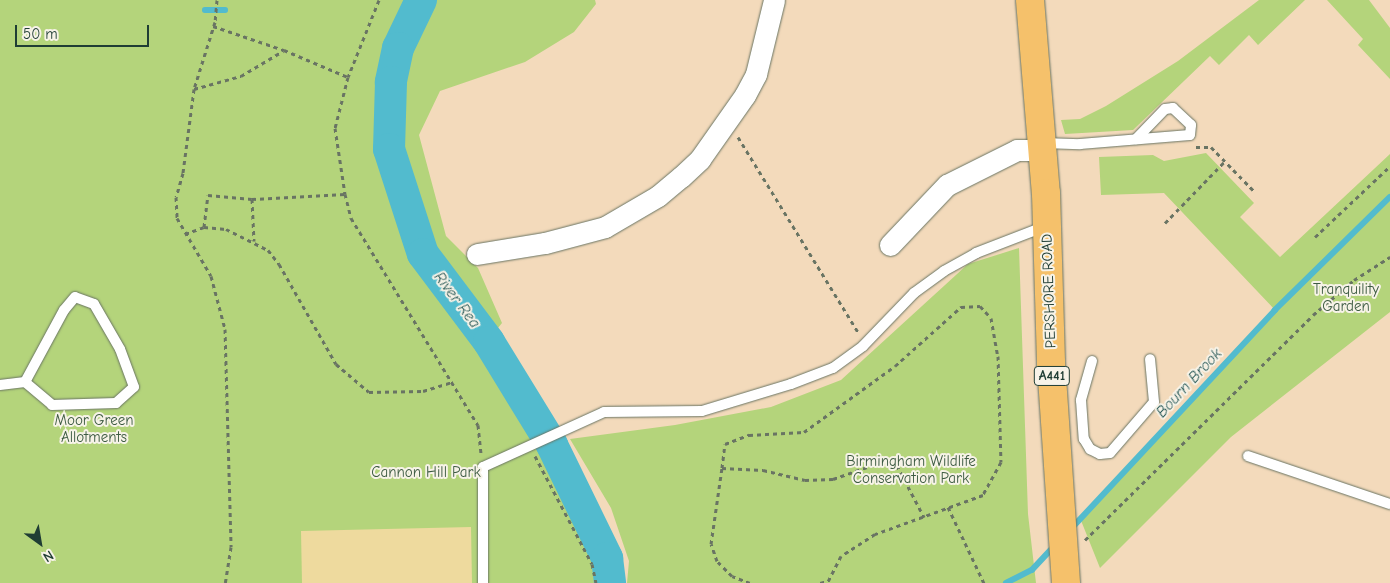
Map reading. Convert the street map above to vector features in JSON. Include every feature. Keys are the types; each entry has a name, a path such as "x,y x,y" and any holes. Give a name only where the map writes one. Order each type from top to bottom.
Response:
{"main road":[{"name":"PERSHORE ROAD","path":"1030,0 1043,147 1061,526 1065,574"}],"street":[{"path":"476,254 545,243 605,227 658,196 681,177 700,159 729,121 756,74 774,0"},
{"path":"890,245 948,185 1017,150 1043,147"}],"lane":[{"path":"1043,147 1190,136 1191,125 1172,108 1165,109 1136,139"},
{"path":"483,583 483,467 567,427 604,412 702,411 791,384 833,368 863,346 914,293 944,271 976,253 1046,226"},
{"path":"76,297 94,304 120,350 134,387 116,403 52,405 26,382 64,310 76,297"},
{"path":"1092,361 1082,400 1084,439 1090,449 1100,454 1110,453 1154,402 1150,359"},
{"path":"0,386 26,382"},
{"path":"1248,456 1390,504"}],"path":[{"path":"217,0 214,24 194,89 183,173 176,197 177,218 211,276 225,329 230,547 225,583"},
{"path":"379,0 348,77 335,128 350,218 478,425 483,467"},
{"path":"214,24 284,50 348,77"},
{"path":"194,89 241,76 284,50"},
{"path":"729,121 803,247 850,322"},
{"path":"1192,148 1211,147 1254,191"},
{"path":"1165,223 1225,161"},
{"path":"1316,237 1390,166"},
{"path":"204,227 208,195 252,200 345,194"},
{"path":"252,200 254,241"},
{"path":"186,234 204,227 226,229 254,241 268,250 280,264 336,364 369,392 423,391 453,382"},
{"path":"1081,543 1313,315 1354,280 1390,257"},
{"path":"750,583 732,576 717,561 711,544 715,504 725,444 749,435 804,432 895,366 961,307 980,306 991,318 998,356 1001,462 983,495 875,534 841,556 827,582 820,583"},
{"path":"531,444 592,564 596,583"},
{"path":"722,468 763,470 805,480 833,479 893,458 924,516"},
{"path":"948,507 984,583"}],"green space":[{"path":"0,0 595,0 596,4 574,32 525,62 440,91 419,135 446,236 478,268 502,323 481,349 588,525 598,566 598,583 0,583"},
{"path":"1259,0 1305,0 1258,45 1249,35 1219,65 1210,56 1133,130 1065,134 1061,120 1080,119 1106,106 1178,61"},
{"path":"1327,0 1369,0 1390,28 1390,79 1358,45 1363,39"},
{"name":"Tranquility Garden","path":"1206,153 1254,203 1240,217 1280,257 1390,154 1390,312 1231,437 1100,568 1080,518 1275,310 1164,193 1101,195 1099,157 1153,155 1164,161"},
{"name":"Birmingham Wildlife Conservation Park","path":"1019,248 1028,514 1036,583 627,583 629,561 611,508 570,439 675,425 771,407 841,380 968,264"}],"sand":[{"path":"471,527 472,583 302,583 301,531"}],"waterway":[{"name":"River Rea","path":"421,0 398,48 391,82 389,149 423,254 489,342 552,445 607,558 610,583"},
{"path":"205,10 225,10"},
{"name":"Bourn Brook","path":"1071,529 1275,310 1390,197"},
{"name":"Bourn Brook","path":"1006,583 1032,570 1054,546"}],"park label":[{"name":"Moor Green Allotments","path":"94,428"},
{"name":"Cannon Hill Park","path":"426,473"}]}
